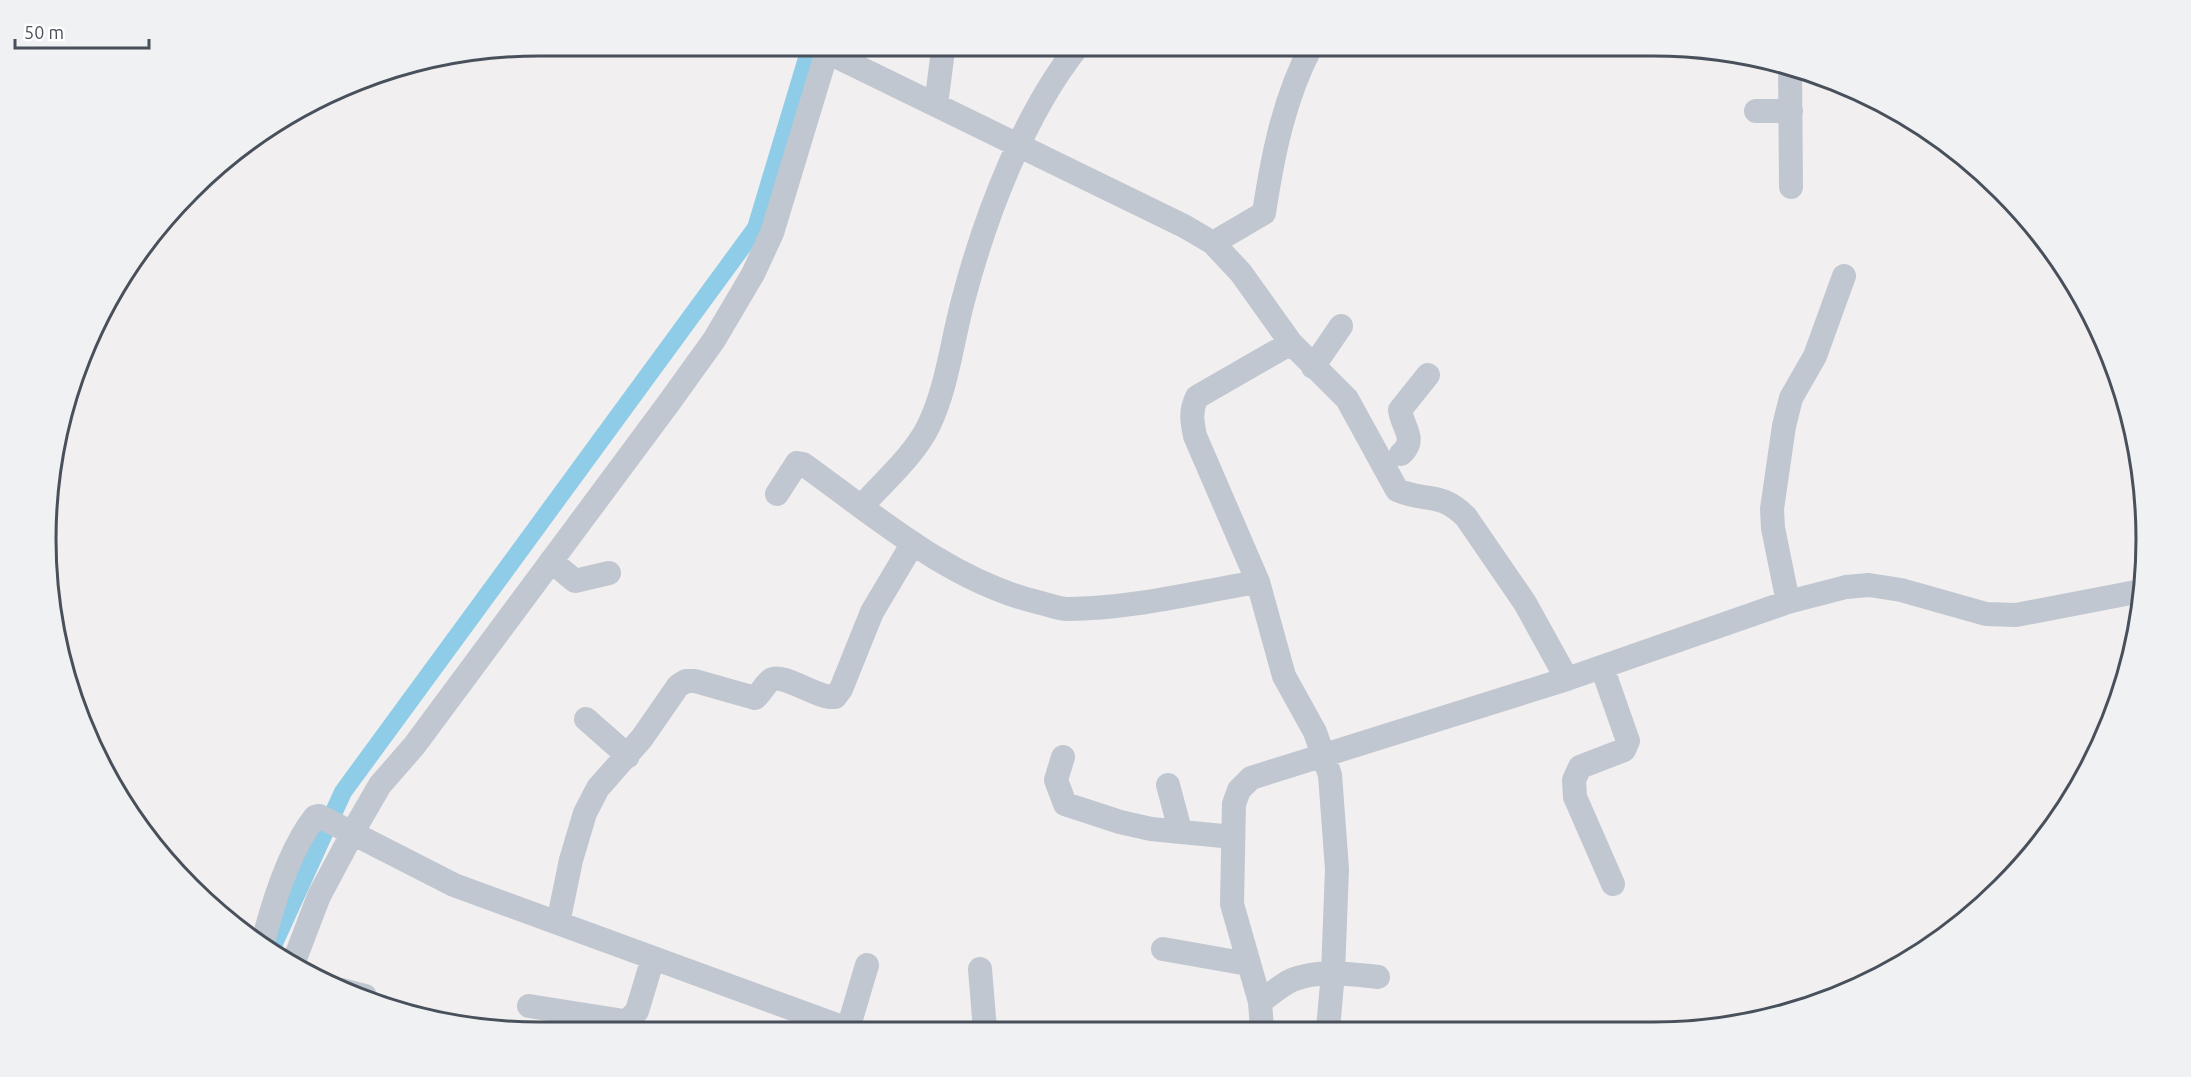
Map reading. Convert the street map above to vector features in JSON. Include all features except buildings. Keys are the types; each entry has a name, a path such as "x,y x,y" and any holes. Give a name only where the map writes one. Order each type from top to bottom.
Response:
{"street":[{"path":"296,956 319,896 339,827 414,746 714,340 753,274 772,233 826,56"},
{"path":"842,56 1214,243 1241,273 1291,343 1347,399 1392,461 1397,490 1410,495 1442,498 1455,505 1466,517 1525,603 1567,679"},
{"path":"862,506 912,451 928,427 940,395 978,247 1019,146 1071,56"},
{"path":"1214,243 1256,220 1264,213 1273,153 1286,107 1307,56"},
{"path":"936,105 942,58"},
{"path":"1790,76 1791,187"},
{"path":"1756,111 1791,111"},
{"path":"1788,602 1773,528 1772,509 1784,426 1791,398 1815,356 1844,276"},
{"path":"1313,366 1341,326"},
{"path":"1291,343 1197,397 1192,407 1195,436 1258,582 1284,676 1326,757 1330,775 1337,869 1334,973 1329,1022"},
{"path":"1392,461 1410,441 1400,410 1428,375"},
{"path":"777,494 796,463 803,464 913,543 975,581 1020,598 1066,609 1118,605 1258,582"},
{"path":"558,923 571,860 585,813 598,788 628,756 678,686 686,681 695,681 755,698 771,680 780,678 826,698 835,697 841,689 872,612 913,543"},
{"path":"551,561 575,582 609,573"},
{"path":"1261,1022 1260,1002 1232,904 1234,804 1239,790 1251,778 1326,757 1567,679 1788,602 1846,586 1869,585 1901,590 1986,614 2016,615 2132,593"},
{"path":"1602,667 1628,741 1624,750 1580,767 1574,780 1575,797 1613,884"},
{"path":"586,719 628,756"},
{"path":"1063,757 1056,780 1065,804 1120,822 1151,829 1233,837"},
{"path":"1167,785 1180,831"},
{"path":"264,936 270,914 306,828 315,817 454,885 828,1022"},
{"path":"1162,949 1248,964"},
{"path":"628,1022 638,1011 653,958"},
{"path":"852,1022 867,965"},
{"path":"981,969 984,1022"},
{"path":"1260,1002 1291,981 1334,973 1378,976"},
{"path":"529,1006 601,1022"}],"waterway":[{"path":"274,943 343,792 756,228 808,56"}]}
